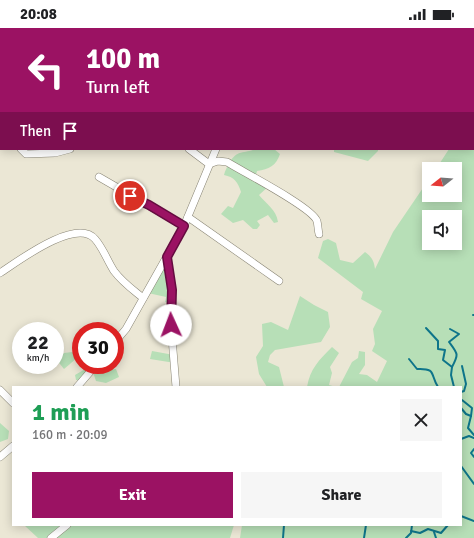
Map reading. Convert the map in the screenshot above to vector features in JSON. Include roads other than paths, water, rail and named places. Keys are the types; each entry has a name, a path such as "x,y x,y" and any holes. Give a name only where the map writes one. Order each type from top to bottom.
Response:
{"street":[{"path":"22,150 26,154 55,153 66,150"},
{"path":"190,150 209,164"},
{"path":"124,331 184,226 216,150"},
{"path":"209,164 218,161 226,162 294,201 312,214 317,221 319,234"},
{"path":"99,177 184,226"},
{"path":"188,217 279,281"},
{"path":"0,273 41,246 59,238 80,233 94,237 121,280 143,298"},
{"path":"167,257 172,290 170,313 176,386"},
{"path":"78,386 88,374"},
{"path":"0,390 12,402"},
{"path":"0,457 12,447"},
{"path":"51,538 66,526"}],"waterway":[{"path":"426,328 438,341 438,349 445,350 443,360 452,367 451,375 454,386"},
{"path":"450,329 459,334 449,342 456,354 456,359 452,367"},
{"path":"409,359 417,369 430,371 438,386"},
{"path":"462,366 466,384 464,391 462,392"},
{"path":"462,400 472,408 471,416"},
{"path":"462,409 466,414 471,416 468,428 474,435"},
{"path":"462,439 469,436 474,438"},
{"path":"474,449 471,453 474,457"},
{"path":"462,467 474,484"},
{"path":"462,516 474,521"},
{"path":"283,538 284,526"},
{"path":"364,538 366,526"},
{"path":"406,538 411,533 412,526"},
{"path":"411,531 420,533 428,529 441,533 447,526"},
{"path":"434,532 436,538"}]}
